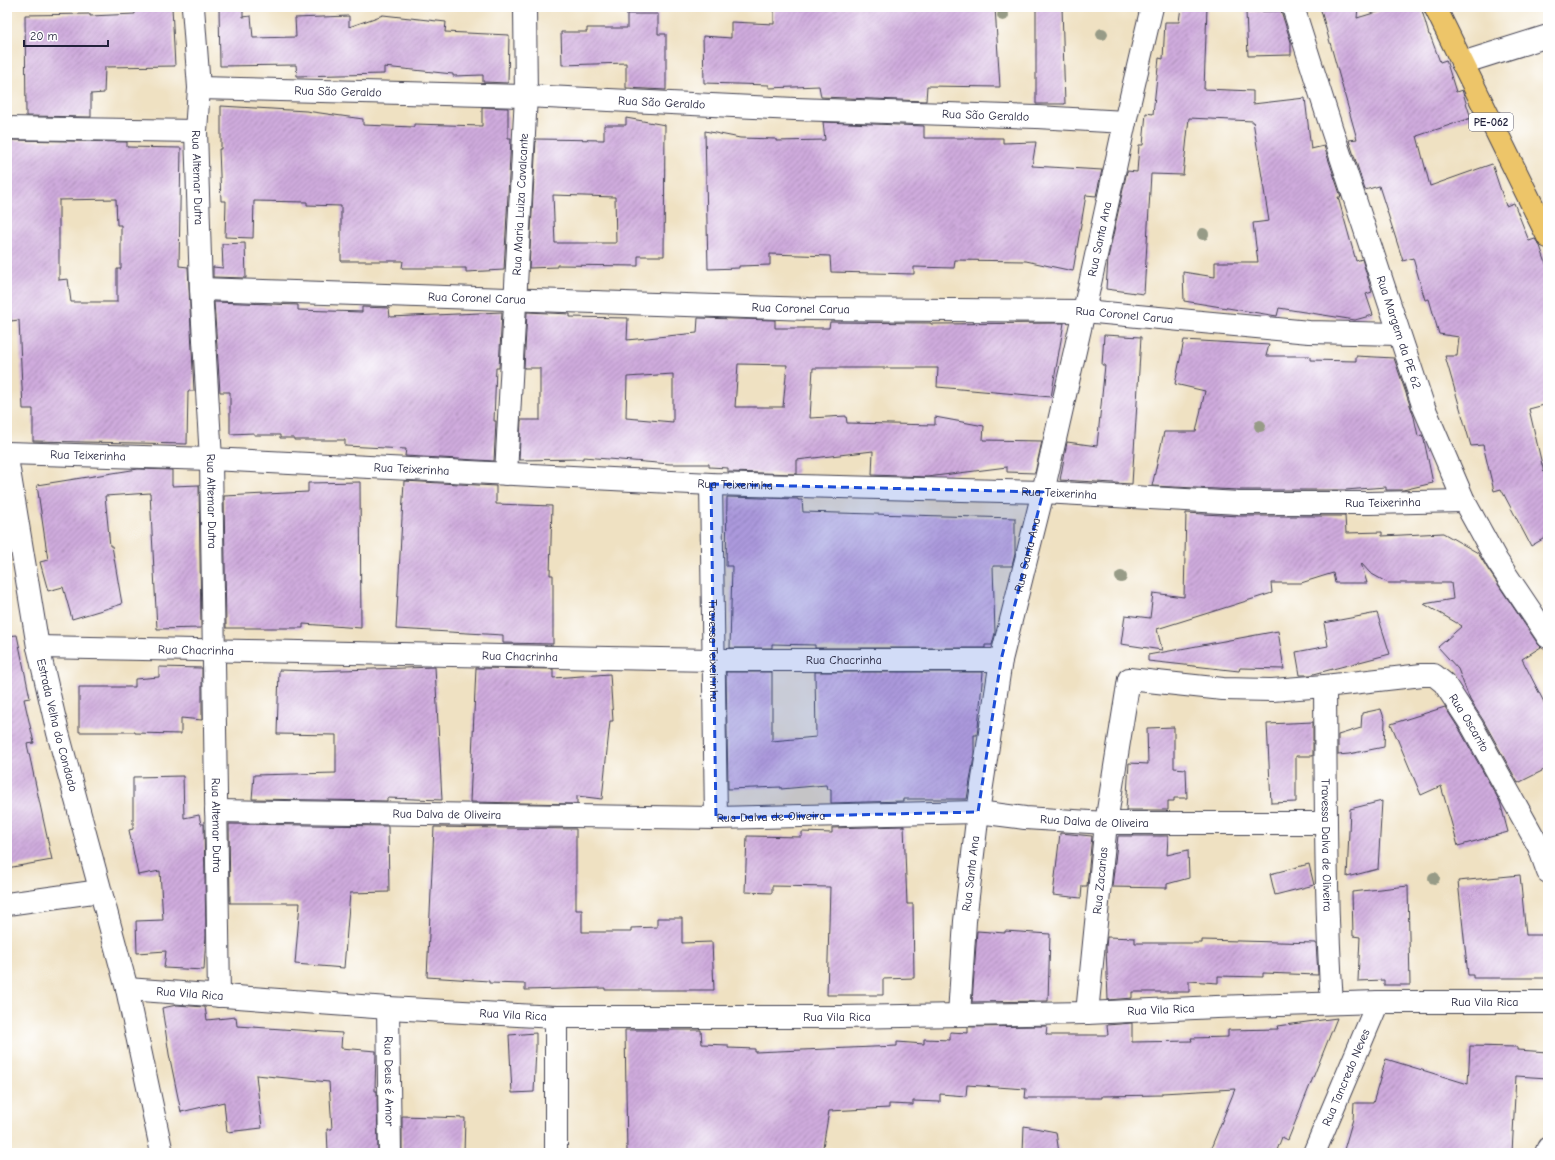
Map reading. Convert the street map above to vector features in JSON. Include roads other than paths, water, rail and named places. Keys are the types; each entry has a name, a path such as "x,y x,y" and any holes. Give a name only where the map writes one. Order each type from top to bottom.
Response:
{"main road":[{"name":"PE-062","path":"1435,7 1548,237"}],"street":[{"name":"Rua Altemar Dutra","path":"193,7 199,88 196,131 201,288 211,459 219,996"},
{"name":"Rua Maria Luiza Cavalcante","path":"506,474 526,96 525,7"},
{"name":"Rua Santa Ana","path":"959,1014 965,921 978,812 1001,660 1043,492 1152,7"},
{"name":"Rua Margem da PE 62","path":"1293,7 1423,404 1464,502 1497,561 1548,637"},
{"path":"1462,63 1548,36"},
{"name":"Rua São Geraldo","path":"199,88 526,96 795,109 1037,117 1125,122"},
{"path":"7,128 196,131"},
{"name":"Rua Coronel Carua","path":"201,288 817,309 1084,311 1309,332 1399,334"},
{"name":"Rua Teixerinha","path":"7,453 211,459 711,484 1043,492 1238,503 1464,502"},
{"name":"Estrada Velha do Condado","path":"7,458 38,647 60,741 127,989 162,1153"},
{"name":"Travessa Teixeirinha","path":"711,484 716,818"},
{"name":"Rua Chacrinha","path":"38,647 214,652 713,660 1001,660"},
{"name":"Rua Oscarito","path":"1129,678 1223,689 1272,690 1434,675 1444,683 1472,726 1539,847 1548,872"},
{"name":"Rua Zacarias","path":"1087,1013 1106,822 1129,678"},
{"name":"Travessa Dalva de Oliveira","path":"1325,686 1325,822 1328,944 1332,1003"},
{"name":"Rua Dalva de Oliveira","path":"216,811 716,818 978,812 1025,818 1106,822 1325,822"},
{"path":"7,904 100,892"},
{"name":"Rua Vila Rica","path":"127,989 388,1008 556,1017 842,1017 1087,1013 1378,1002 1548,1002"},
{"name":"Rua Tancredo Neves","path":"1314,1153 1378,1002"},
{"name":"Rua Deus é Amor","path":"388,1008 390,1153"},
{"path":"556,1017 556,1153"},
{"path":"1546,1153 1548,1148"}]}
